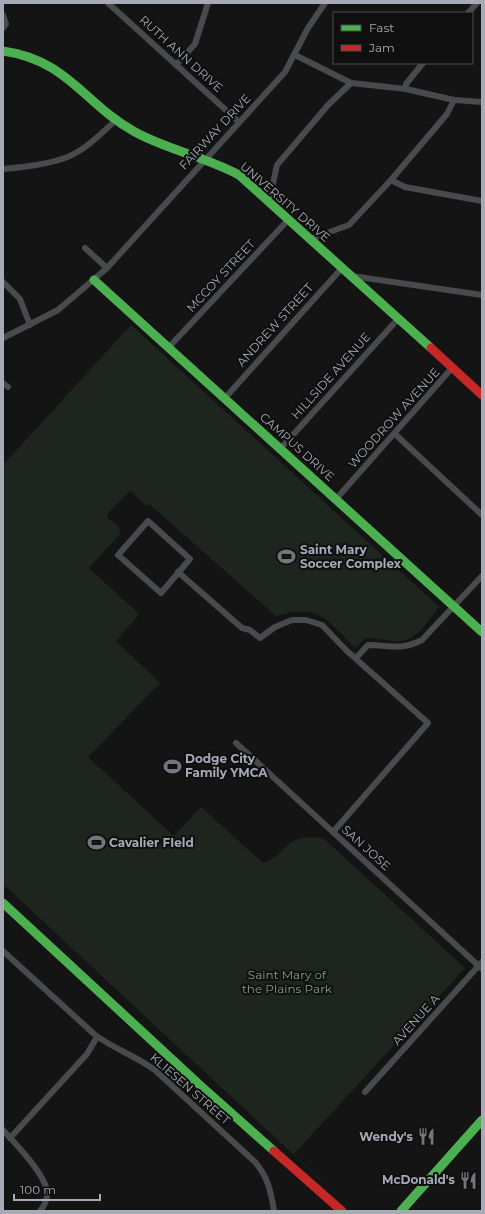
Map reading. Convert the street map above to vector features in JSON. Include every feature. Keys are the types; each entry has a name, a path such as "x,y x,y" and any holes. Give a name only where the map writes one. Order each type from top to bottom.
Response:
{"main road":[{"name":"UNIVERSITY DRIVE","path":"3,50 18,51 39,59 58,70 117,119 150,139 222,164 239,175 352,276 482,396"},
{"name":"CAMPUS DRIVE","path":"94,280 281,448 482,632"},
{"path":"3,903 202,1087 342,1211"},
{"path":"401,1211 482,1120"}],"street":[{"name":"RUTH ANN DRIVE","path":"108,3 240,122"},
{"path":"176,65 195,44 208,3"},
{"name":"FAIRWAY DRIVE","path":"3,338 58,310 107,268 205,158 285,72 308,28 325,3"},
{"path":"469,12 477,3"},
{"path":"3,15 6,24 3,28"},
{"path":"295,55 351,83 406,89 454,100 482,102"},
{"path":"406,89 406,84 422,64"},
{"path":"269,202 277,165 328,105 351,83"},
{"path":"310,239 349,225 391,180 447,114 454,100"},
{"path":"3,169 66,158 98,137 117,119"},
{"path":"391,180 405,187 482,201"},
{"name":"MCCOY STREET","path":"169,347 288,220"},
{"path":"85,248 107,268"},
{"name":"ANDREW STREET","path":"225,398 342,268"},
{"path":"352,276 482,295"},
{"path":"3,282 20,299 30,325"},
{"name":"HILLSIDE AVENUE","path":"281,448 398,319"},
{"name":"WOODROW AVENUE","path":"336,499 452,368"},
{"path":"395,434 482,515"},
{"path":"148,521 190,559 178,572 160,593 118,555 148,521"},
{"path":"178,572 242,628 250,630 260,638 274,626 292,620 306,620 322,626 428,723 333,832"},
{"path":"356,658 368,645 394,648 410,646 422,640 482,576"},
{"name":"SAN JOSE","path":"236,744 481,966"},
{"name":"KLIESEN STREET","path":"3,951 97,1037 108,1045 150,1066 223,1131 264,1173 272,1197 274,1211"},
{"name":"AVENUE A","path":"365,1092 481,966"},
{"path":"10,1138 87,1054 97,1037"},
{"path":"3,1130 38,1171 47,1191 44,1206 40,1211"}],"green space":[{"name":"Saint Mary of the Plains Park","path":"131,325 439,607 420,631 408,639 393,641 365,638 355,648 329,622 313,613 303,612 276,616 149,504 147,506 130,491 107,514 108,518 119,527 120,534 89,568 139,614 116,641 160,683 88,757 174,836 201,807 263,863 267,862 298,839 315,837 323,838 465,968 294,1154 354,1211 3,884 3,465"}],"traffic: fast":[{"path":"3,51 25,56 60,73 117,121 135,132 239,175 431,348"},
{"path":"94,280 482,632"},
{"path":"3,903 202,1087 274,1151"},
{"path":"401,1211 482,1120"}],"traffic: jam":[{"path":"431,348 482,395"},
{"path":"274,1151 342,1211"}],"place":[{"name":"Saint Mary Soccer Complex","path":"287,557"},
{"name":"Dodge City Family YMCA","path":"172,766"},
{"name":"Cavalier FIeld","path":"96,843"},
{"name":"Wendy's","path":"426,1137"},
{"name":"McDonald's","path":"468,1180"}]}
